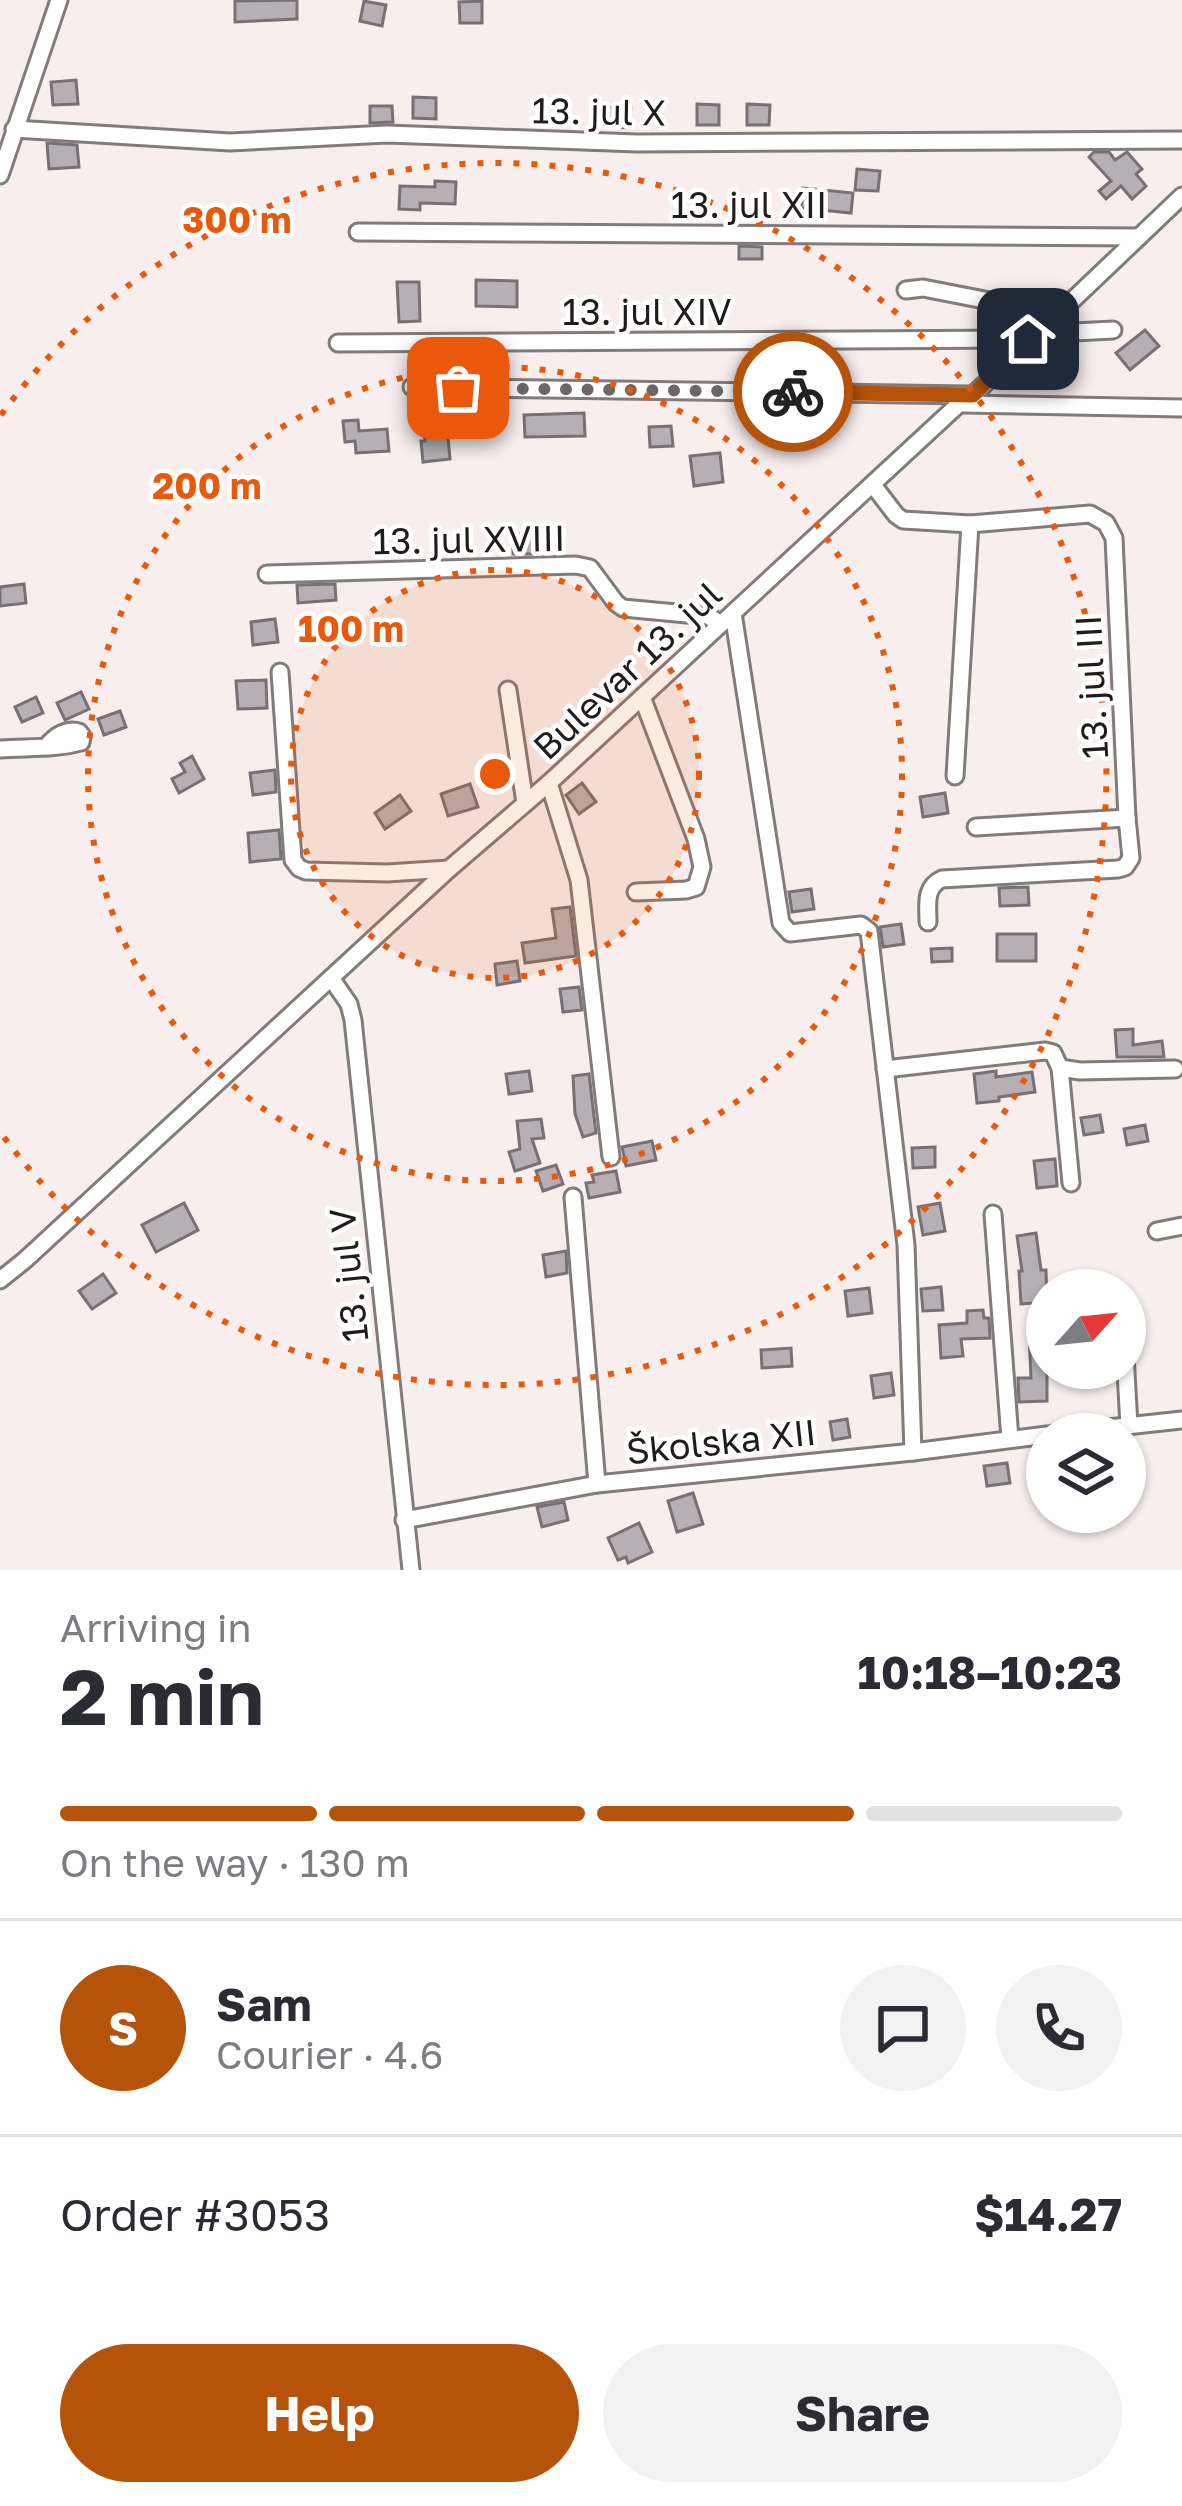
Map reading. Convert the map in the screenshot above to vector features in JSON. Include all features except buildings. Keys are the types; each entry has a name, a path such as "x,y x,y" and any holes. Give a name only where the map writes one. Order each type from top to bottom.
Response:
{"street":[{"path":"0,175 59,0"},
{"name":"13. jul X","path":"14,129 230,142 387,134 637,143 1182,140"},
{"name":"Bulevar 13. jul","path":"0,1280 642,698 1182,196"},
{"name":"13. jul XII","path":"358,232 1139,237"},
{"path":"906,290 923,288 1056,314"},
{"name":"13. jul XIV","path":"338,343 1032,336 1113,330"},
{"path":"412,387 1182,408"},
{"name":"13. jul III","path":"873,485 903,520 970,524 1090,514 1106,523 1114,538 1132,858 1125,866 942,879 928,894 928,922"},
{"path":"955,776 970,524"},
{"name":"13. jul XVIII","path":"267,574 576,565 590,568 623,608 727,619"},
{"path":"727,619 781,923 790,933 861,925 869,931 906,1245 913,1452"},
{"path":"280,672 293,860 299,868 387,873 449,869"},
{"path":"508,690 525,803"},
{"path":"636,892 686,890 696,886 702,867 696,839 642,698"},
{"path":"0,748 47,746"},
{"path":"549,783 579,880 611,1157"},
{"path":"976,827 1127,818"},
{"name":"13. jul V","path":"332,978 353,1020 411,1570"},
{"path":"885,1069 1052,1052 1060,1068 1071,1183"},
{"path":"1060,1068 1175,1070"},
{"path":"573,1197 597,1484"},
{"path":"993,1214 1010,1438"},
{"path":"1157,1231 1182,1226"},
{"name":"Školska XII","path":"1146,1424 1182,1420"},
{"name":"Školska XII","path":"404,1520 597,1484 1026,1436"}],"way so far":[{"path":"458,388 793,392"}],"route":[{"path":"793,392 973,395 1028,339"}]}
